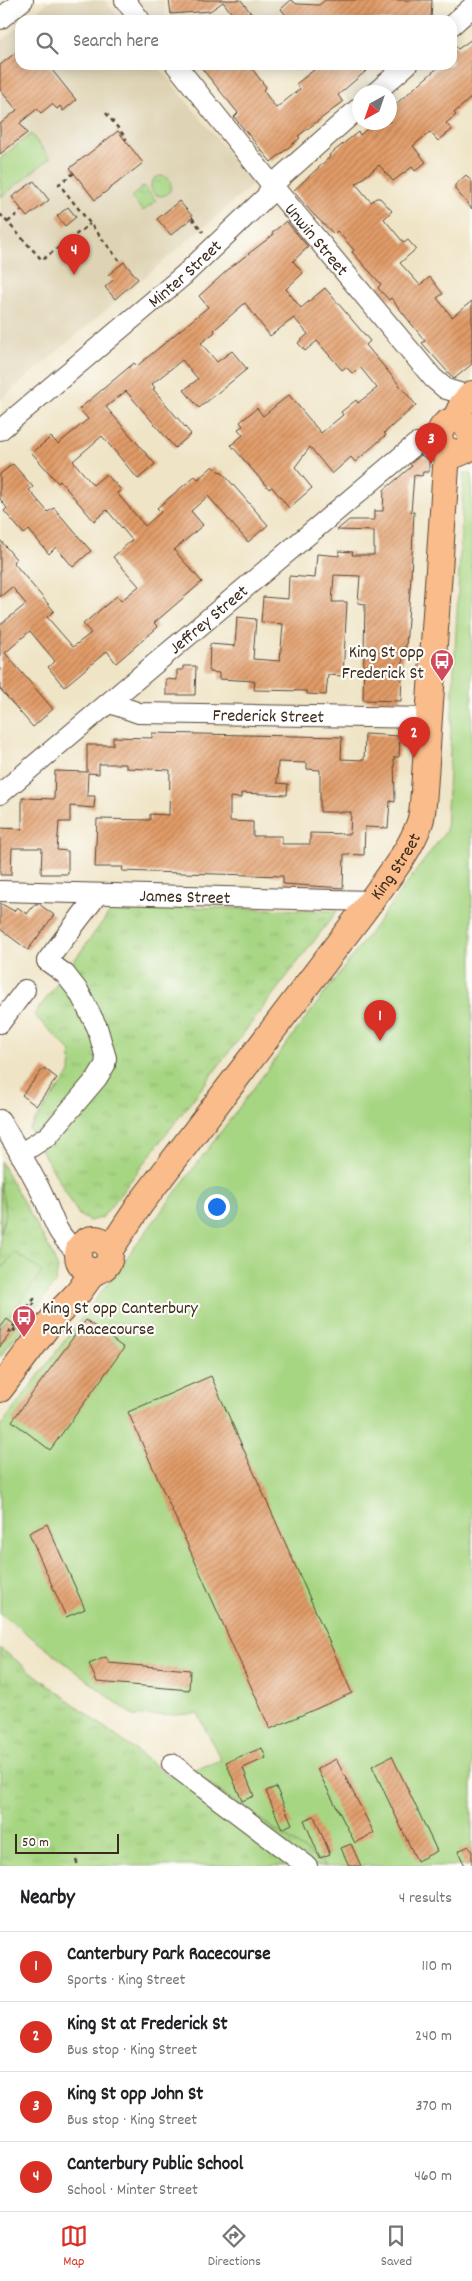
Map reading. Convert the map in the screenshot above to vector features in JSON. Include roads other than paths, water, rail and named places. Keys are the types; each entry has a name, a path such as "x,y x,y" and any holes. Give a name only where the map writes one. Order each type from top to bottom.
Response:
{"main road":[{"path":"469,435 462,405 471,395"},
{"name":"King Street","path":"0,1389 52,1320 78,1293 91,1254 141,1203 371,901 406,851 421,820 447,452 440,443 439,432 445,423 469,435"}],"street":[{"path":"0,19 23,0"},
{"path":"124,0 136,15"},
{"path":"457,20 472,7"},
{"name":"Unwin Street","path":"180,70 272,186 439,385 453,393 471,395"},
{"path":"384,85 401,70"},
{"name":"Minter Street","path":"0,430 189,271 266,197 272,186 352,114"},
{"name":"Jeffrey Street","path":"0,794 416,444"},
{"name":"Frederick Street","path":"110,703 140,713 429,718"},
{"name":"James Street","path":"0,891 371,901"},
{"path":"20,1154 48,1136 97,1078 105,1065 106,1058 97,1027 79,992 65,974 47,961 98,894"},
{"path":"0,1023 25,990"},
{"path":"0,1120 44,1198 91,1254"},
{"path":"172,1764 307,1866"}],"place":[{"name":"Canterbury Public School","path":"74,275"},
{"name":"King St opp John St","path":"431,464"},
{"name":"King St opp Frederick St","path":"442,682"},
{"name":"King St at Frederick St","path":"414,758"},
{"name":"Canterbury Park Racecourse","path":"380,1041"},
{"name":"King St opp Canterbury Park Racecourse","path":"24,1338"}]}
